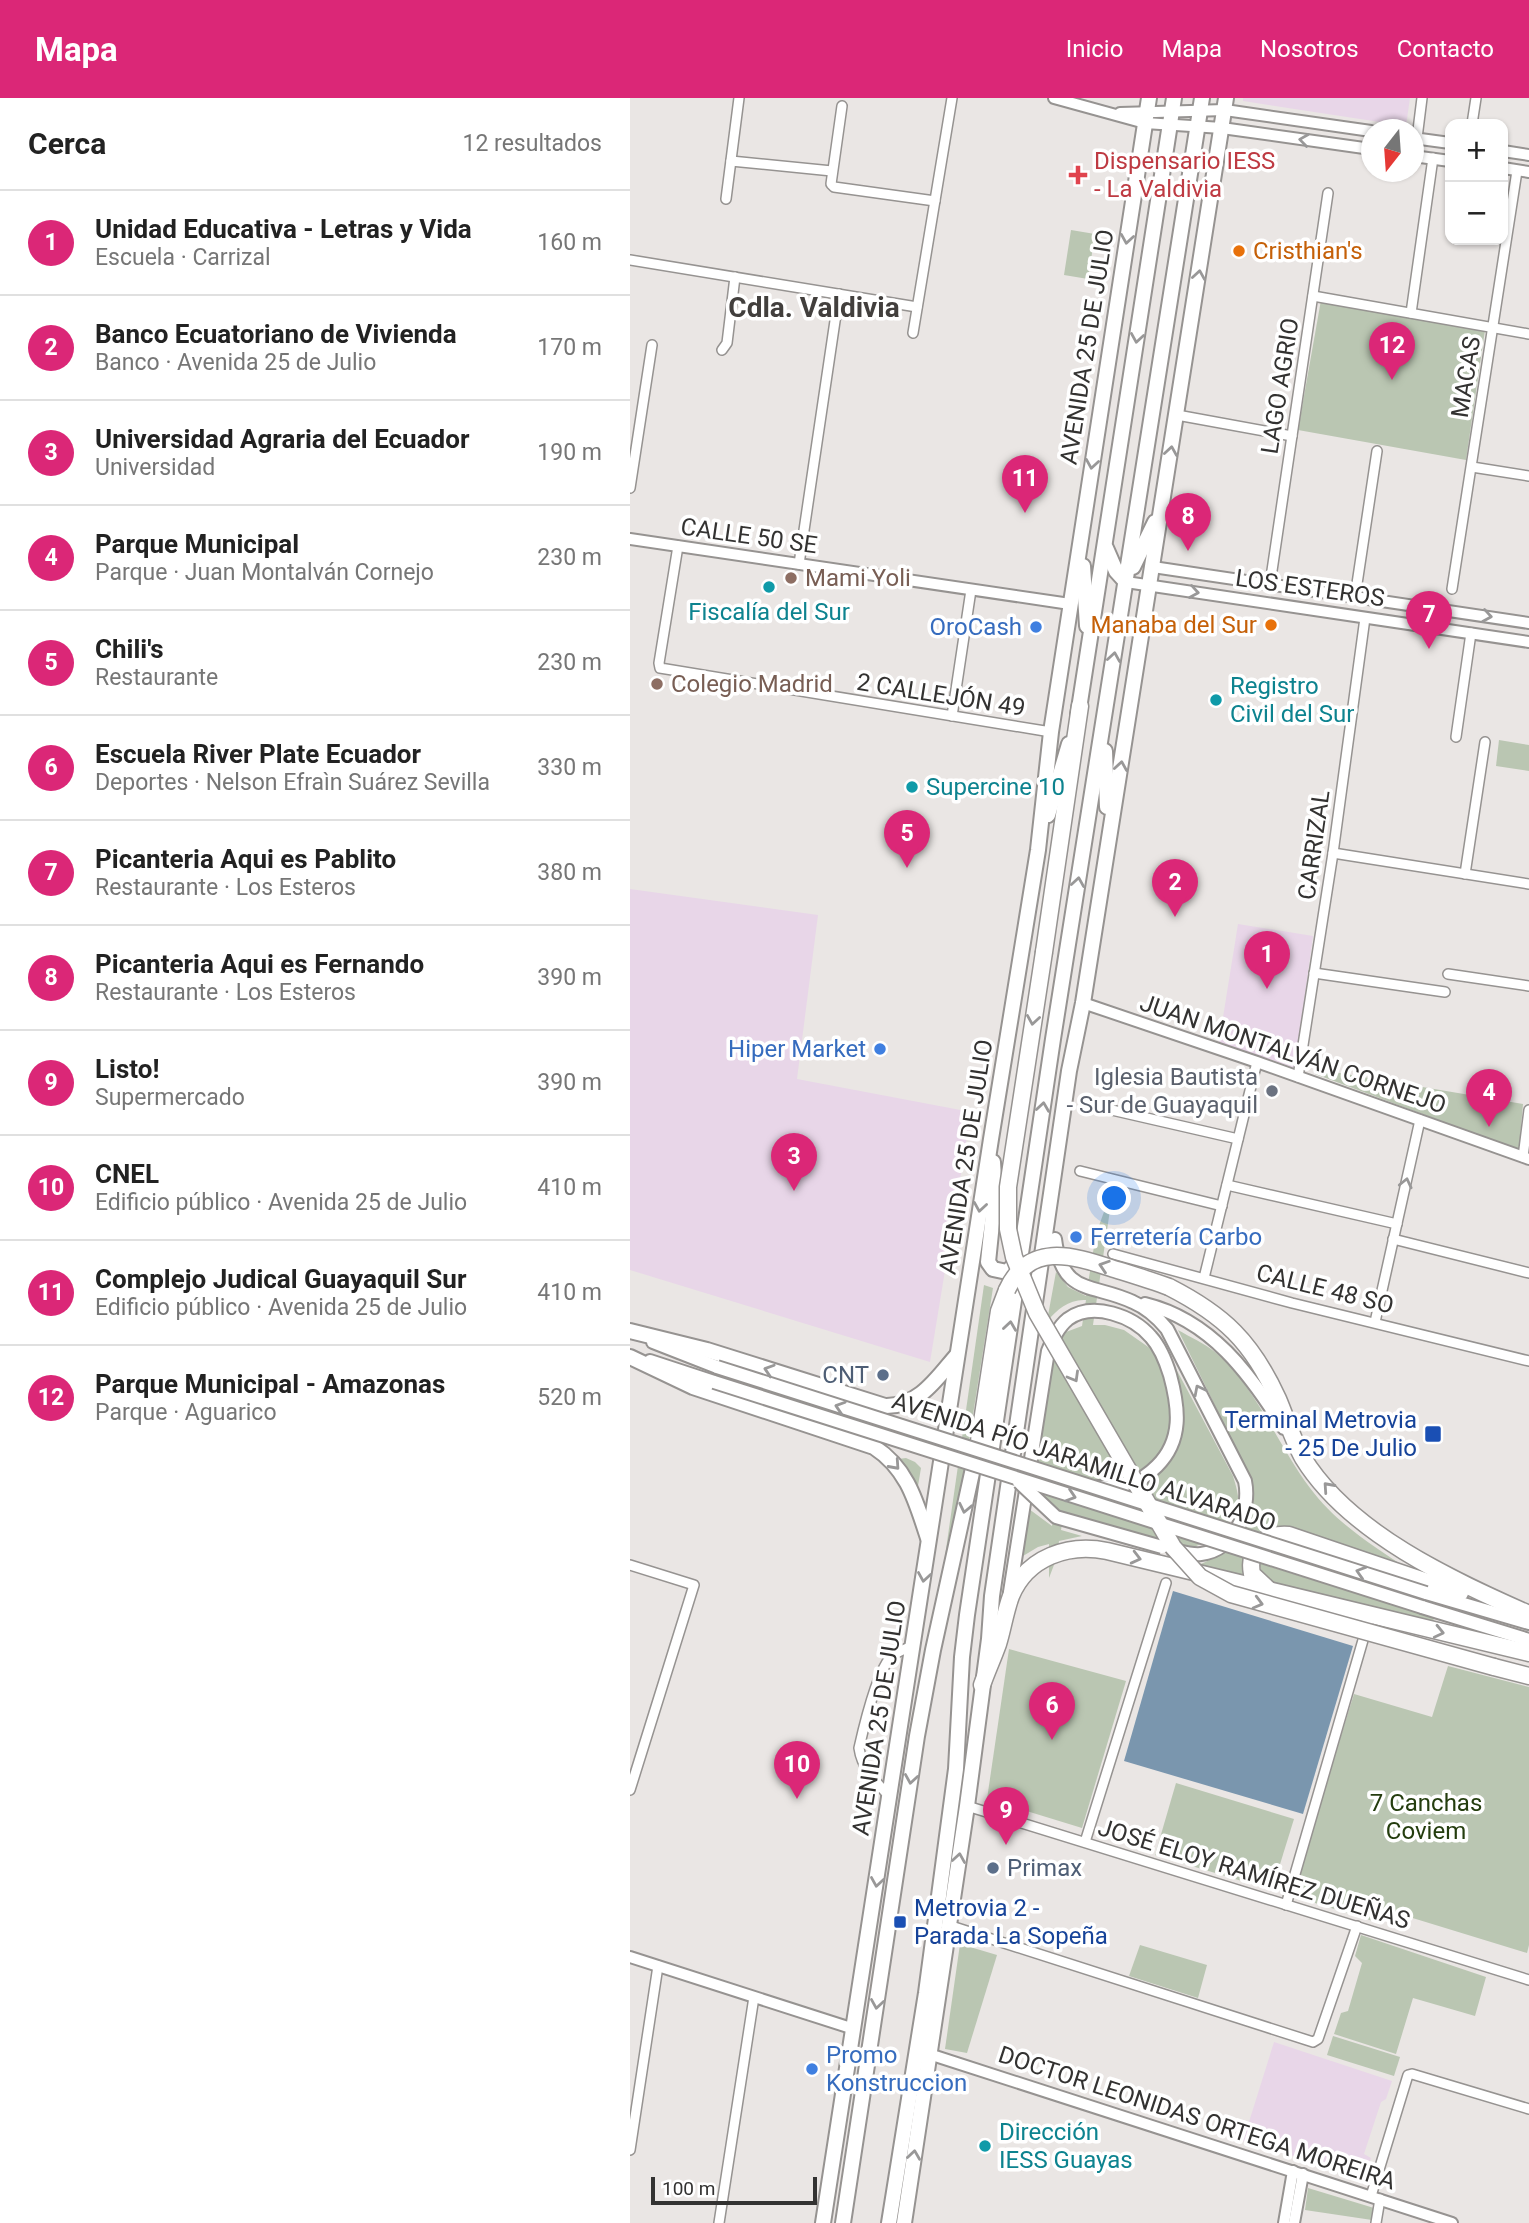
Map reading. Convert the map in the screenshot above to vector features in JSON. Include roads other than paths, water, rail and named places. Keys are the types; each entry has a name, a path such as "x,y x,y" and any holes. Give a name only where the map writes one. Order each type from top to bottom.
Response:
{"highway":[{"path":"1080,706 1008,1186 1008,1229 1020,1278 1037,1313 1173,1547 1200,1577 1231,1594 1529,1676"},
{"path":"979,1440 1002,1302 1015,1275 1037,1259 1056,1255 1069,1256 1169,1287 1213,1313 1242,1339 1266,1375 1304,1458 1340,1501 1407,1553 1456,1582 1529,1615"},
{"path":"1277,1594 1252,1574 1251,1559 1254,1550 1264,1539 1289,1535 1529,1615"},
{"path":"982,1685 998,1645 1012,1594 1024,1575 1054,1554 1079,1548 1107,1551 1529,1653"}],"main road":[{"path":"889,2223 926,1993 956,1769 967,1615 1201,104"},
{"path":"904,2223 967,1806 992,1596 1069,1071 1083,1003 1225,104"},
{"name":"AVENIDA 25 DE JULIO","path":"823,2223 990,1139 1038,850 1051,732 1147,111"},
{"name":"AVENIDA 25 DE JULIO","path":"1038,850 1080,706 1172,112"},
{"path":"1127,579 1162,510"},
{"path":"1081,536 1088,654"},
{"path":"1105,544 1116,571 1127,579"},
{"path":"1104,720 1109,840"},
{"path":"990,1139 995,1194 988,1257 993,1269 1003,1272 1011,1269 1025,1227 1069,1071"},
{"path":"1050,1199 1060,1263 1070,1278 1085,1287 1152,1306 1189,1322 1216,1340 1241,1367 1304,1458"},
{"path":"1006,1475 1020,1483 1056,1517 1162,1547 1201,1554 1219,1548 1242,1520 1248,1495 1240,1468 1167,1329 1149,1311 1133,1301"},
{"path":"1006,1613 1048,1351 1060,1328 1068,1320 1086,1311 1095,1311 1130,1320 1157,1344 1176,1395 1178,1421 1176,1435 1165,1458 1147,1475 1121,1487 1088,1486"},
{"path":"630,1332 708,1350 885,1406 901,1405 917,1398 958,1354"},
{"name":"AVENIDA PÍO JARAMILLO ALVARADO","path":"630,1332 718,1367 1426,1593 1529,1623"},
{"path":"630,1356 693,1387 874,1447 894,1462 906,1477 929,1541"},
{"name":"AVENIDA PÍO JARAMILLO ALVARADO","path":"630,1356 1529,1640"},
{"name":"AVENIDA 25 DE JULIO","path":"843,2223 918,1736 933,1650 979,1440"},
{"path":"914,1645 918,1736"},
{"path":"956,1769 982,1685"},
{"path":"831,2175 858,2127"}],"street":[{"path":"726,199 739,98"},
{"path":"913,333 951,98"},
{"path":"1418,119 1422,98"},
{"path":"1473,119 1476,98"},
{"path":"1060,99 1110,114 1172,112 1201,104 1225,104 1361,129"},
{"path":"842,106 831,184 834,187 934,201"},
{"path":"1172,112 1198,127 1361,148"},
{"path":"1424,139 1445,142"},
{"path":"1508,152 1529,155"},
{"path":"1424,157 1445,160"},
{"path":"1410,313 1433,158"},
{"path":"730,161 832,171"},
{"name":"MACAS","path":"1452,589 1493,328 1523,171"},
{"name":"LAGO AGRIO","path":"1270,584 1328,193"},
{"path":"630,260 917,307"},
{"path":"722,350 727,343 735,277"},
{"path":"799,564 839,294"},
{"path":"1313,296 1529,334"},
{"path":"630,488 652,345"},
{"path":"1177,415 1292,436"},
{"path":"1354,597 1377,450"},
{"path":"1472,467 1529,477"},
{"name":"CALLE 50 SE","path":"630,539 1070,604"},
{"name":"2 CALLEJÓN 49","path":"678,546 660,668 1051,732"},
{"name":"LOS ESTEROS","path":"1153,567 1529,623"},
{"name":"LOS ESTEROS","path":"1127,579 1150,585 1529,642"},
{"path":"952,716 971,590"},
{"name":"CARRIZAL","path":"1298,1077 1366,618"},
{"path":"1456,737 1471,633"},
{"path":"1465,874 1485,742"},
{"path":"1333,853 1529,884"},
{"path":"1314,973 1445,992"},
{"path":"1448,974 1529,986"},
{"name":"JUAN MONTALVÁN CORNEJO","path":"1083,1003 1526,1158"},
{"path":"1204,1278 1257,1062"},
{"path":"1090,1105 1238,1139"},
{"path":"1526,1158 1529,1111"},
{"path":"1375,1322 1420,1120"},
{"path":"1080,1171 1222,1206"},
{"path":"1227,1185 1396,1224"},
{"path":"1393,1239 1529,1273"},
{"name":"CALLE 48 SO","path":"1113,1254 1292,1303 1529,1361"},
{"path":"630,1565 694,1585 630,1790"},
{"path":"1085,1842 1166,1583"},
{"path":"1286,1905 1370,1616"},
{"path":"890,1797 867,1772 859,1748 879,1678 887,1662 894,1655 914,1645"},
{"name":"JOSÉ ELOY RAMÍREZ DUEÑAS","path":"967,1806 1529,1980"},
{"path":"948,1925 1316,2041 1357,1927"},
{"path":"630,1957 854,2029"},
{"path":"630,2150 633,2103 658,1966"},
{"path":"719,2223 754,1997"},
{"name":"DOCTOR LEONIDAS ORTEGA MOREIRA","path":"929,2054 1446,2222"},
{"path":"1376,2223 1375,2198 1408,2074 1456,2085 1529,2109"},
{"path":"1284,2223 1298,2173"},
{"path":"1294,2223 1298,2173"}],"water":[{"path":"1173,1591 1353,1646 1303,1814 1124,1761"}],"place":[{"name":"Dispensario IESS - La Valdivia","path":"1078,175"},
{"name":"Cristhian's","path":"1239,251"},
{"name":"Parque Municipal - Amazonas","path":"1392,380"},
{"name":"Complejo Judical Guayaquil Sur","path":"1025,513"},
{"name":"Picanteria Aqui es Fernando","path":"1188,551"},
{"name":"Mami Yoli","path":"791,578"},
{"name":"Fiscalía del Sur","path":"769,587"},
{"name":"Manaba del Sur","path":"1271,625"},
{"name":"OroCash","path":"1036,627"},
{"name":"Picanteria Aqui es Pablito","path":"1429,649"},
{"name":"Colegio Madrid","path":"657,684"},
{"name":"Registro Civil del Sur","path":"1216,700"},
{"name":"Supercine 10","path":"912,787"},
{"name":"Chili's","path":"907,868"},
{"name":"Banco Ecuatoriano de Vivienda","path":"1175,917"},
{"name":"Unidad Educativa - Letras y Vida","path":"1267,989"},
{"name":"Hiper Market","path":"880,1049"},
{"name":"Iglesia Bautista - Sur de Guayaquil","path":"1272,1091"},
{"name":"Parque Municipal","path":"1489,1127"},
{"name":"Universidad Agraria del Ecuador","path":"794,1191"},
{"name":"Ferretería Carbo","path":"1076,1237"},
{"name":"CNT","path":"883,1375"},
{"name":"Terminal Metrovia - 25 De Julio","path":"1433,1434"},
{"name":"Escuela River Plate Ecuador","path":"1052,1740"},
{"name":"CNEL","path":"797,1799"},
{"name":"Listo!","path":"1006,1845"},
{"name":"Primax","path":"993,1868"},
{"name":"Metrovia 2 - Parada La Sopeña","path":"900,1922"},
{"name":"Promo Konstruccion","path":"812,2069"},
{"name":"Dirección IESS Guayas","path":"985,2146"}],"district":[{"name":"Cdla. Valdivia","path":"814,307"}],"park label":[{"name":"7 Canchas Coviem","path":"1426,1817"}]}
